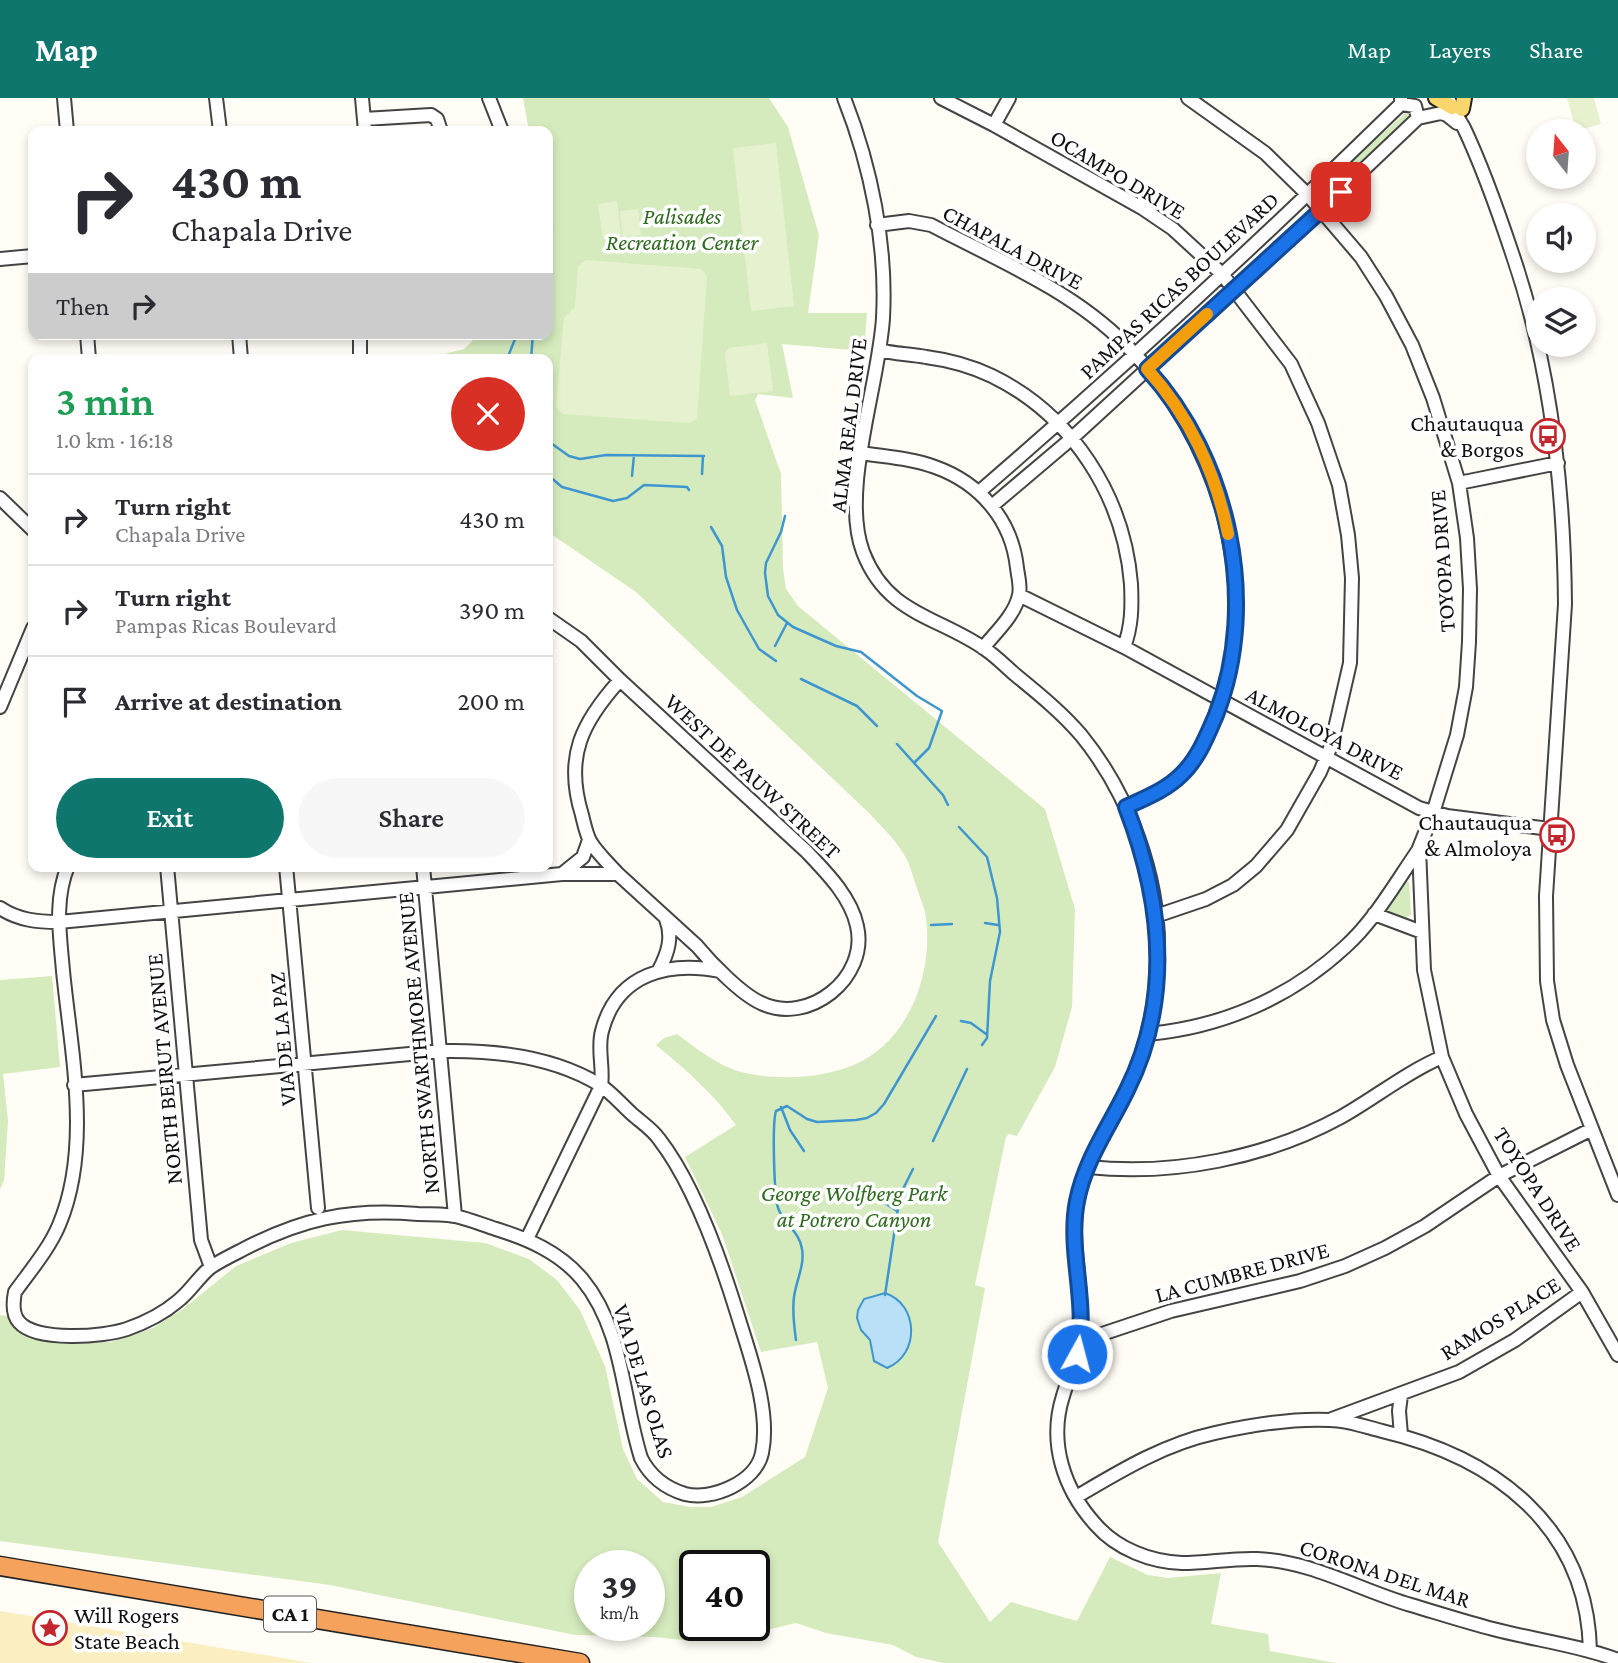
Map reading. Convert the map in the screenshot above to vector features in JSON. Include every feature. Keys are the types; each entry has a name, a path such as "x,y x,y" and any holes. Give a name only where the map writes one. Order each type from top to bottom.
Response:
{"highway":[{"name":"CA 1","path":"0,1566 580,1663"}],"main road":[{"path":"1436,98 1457,102"}],"street":[{"path":"64,98 67,126"},
{"path":"216,98 219,126"},
{"path":"362,98 364,125 431,115 438,119 440,126"},
{"path":"489,98 500,126"},
{"name":"ALMA REAL DRIVE","path":"844,98 861,145 882,265 883,319 855,498 856,526 863,553 877,578 892,596 912,612 983,648 1058,710 1083,738 1110,777 1126,807 1149,875 1156,916 1158,954 1148,1034 1128,1088 1096,1147 1081,1184 1074,1224 1081,1338 1073,1370 1062,1397 1056,1436 1063,1470 1076,1497"},
{"name":"OCAMPO DRIVE","path":"941,98 1142,208 1173,229 1222,274 1291,364 1318,422 1339,485 1348,535 1353,615 1350,663 1331,746 1287,830 1256,866 1233,885 1206,899 1156,916"},
{"path":"994,125 1009,98"},
{"name":"TOYOPA DRIVE","path":"1188,98 1265,153 1308,195 1361,257 1412,345 1433,398 1459,483 1470,589 1467,676 1457,735 1433,813 1419,848 1424,970 1442,1057 1466,1114 1499,1176 1582,1292 1618,1355"},
{"name":"PAMPAS RICAS BOULEVARD","path":"979,492 1135,355 1308,195 1401,101 1415,106 1418,118 1321,210 1071,439 993,505"},
{"path":"1457,102 1464,130 1499,217 1529,308 1545,374 1558,463 1565,604 1550,829 1545,943 1547,981 1553,1020 1560,1042 1590,1130 1618,1195"},
{"path":"1418,118 1441,113 1464,130"},
{"name":"CHAPALA DRIVE","path":"877,225 916,221 931,225 1083,307 1135,355 1175,404 1191,428 1213,479 1232,552 1235,600 1229,672 1207,737 1181,776 1157,792 1126,807"},
{"path":"0,259 28,256"},
{"path":"879,350 945,360 991,376 1019,391 1059,423 1099,477 1120,525 1129,567 1131,593 1131,623 1124,646"},
{"path":"861,453 919,461 937,467 959,478 993,505 1014,548 1019,595 1009,616 983,648"},
{"path":"1459,483 1558,463"},
{"path":"0,498 28,525"},
{"name":"ALMOLOYA DRIVE","path":"1019,595 1124,646 1221,701 1433,813 1550,829"},
{"name":"WEST DE PAUW STREET","path":"553,622 580,641 830,876 858,927 858,945 847,977 835,991 805,1007 789,1010 759,1003 720,971 618,874 589,840"},
{"path":"0,707 28,640"},
{"path":"562,874 583,857 589,840 579,806 575,761 583,730 597,705 620,680"},
{"path":"1148,1034 1207,1025 1252,1009 1301,981 1337,953 1374,914 1419,848"},
{"path":"66,872 59,893 59,922 74,1085 442,1051 487,1050 528,1057 563,1068 601,1086"},
{"name":"NORTH BEIRUT AVENUE","path":"168,872 201,1240 211,1267"},
{"name":"VIA DE LA PAZ","path":"287,872 318,1208"},
{"name":"NORTH SWARTHMORE AVENUE","path":"424,872 455,1216"},
{"path":"0,908 11,916 36,922 59,922 562,874 618,874"},
{"path":"1374,914 1422,932"},
{"path":"661,967 669,942 666,918"},
{"path":"527,1239 601,1086 601,1032 619,997 631,985 661,967 695,966 720,971"},
{"path":"1088,1167 1185,1167 1262,1150 1341,1117 1424,1065 1442,1057"},
{"name":"VIA DE LAS OLAS","path":"74,1085 76,1146 68,1195 59,1226 15,1292 13,1302 18,1321 35,1333 73,1336 127,1329 179,1301 211,1267 266,1237 318,1218 378,1210 455,1216 527,1239 556,1255 580,1276 609,1325 623,1371 635,1441 646,1470 664,1485 688,1495 722,1492 752,1472 762,1454 763,1412 750,1354 707,1228 680,1172 659,1138 601,1086"},
{"name":"LA CUMBRE DRIVE","path":"1081,1338 1102,1334 1171,1311 1300,1282 1345,1266 1425,1226 1499,1176 1590,1130"},
{"name":"RAMOS PLACE","path":"1332,1419 1459,1372 1515,1340 1582,1292"},
{"path":"1401,1395 1401,1435"},
{"path":"1076,1497 1148,1456 1214,1433 1263,1424 1332,1419 1401,1435 1457,1455 1503,1483 1535,1510 1556,1536 1577,1577 1590,1629 1590,1650"},
{"name":"CORONA DEL MAR","path":"1076,1497 1097,1526 1117,1544 1136,1554 1184,1563 1236,1558 1298,1564 1428,1610 1495,1630 1590,1650 1618,1660"}],"green space":[{"path":"523,98 769,98 788,127 819,235 808,313 867,313 864,351 782,344 793,398 758,394 755,400 781,474 786,589 798,606 1045,809 1075,909 1072,1007 1055,1067 1017,1136 1009,1134 1006,1137 975,1285 985,1288 938,1542 990,1622 1011,1602 1077,1621 1110,1557 1148,1575 1168,1578 1221,1573 1211,1624 1268,1634 1270,1651 1336,1663 944,1663 916,1657 893,1645 826,1633 796,1623 770,1629 770,1550 679,1550 679,1640 665,1638 665,1550 574,1550 574,1635 330,1585 0,1541 0,1315 8,1316 13,1326 34,1339 75,1343 111,1342 153,1328 183,1309 236,1266 291,1243 342,1230 485,1243 529,1259 557,1280 580,1310 605,1366 623,1449 637,1479 663,1502 711,1507 742,1497 805,1457 828,1388 817,1342 761,1352 722,1234 685,1157 736,1125 708,1092 656,1045 664,1038 677,1034 724,1066 771,1077 803,1077 834,1072 862,1061 879,1050 906,1018 922,980 926,959 925,914 911,869 893,840 869,813 636,592 553,535 553,354 444,354 464,349 474,340 553,340 553,126 528,126"},
{"path":"1567,98 1594,98 1601,124 1596,125 1596,119 1573,119"},
{"path":"1411,108 1413,115 1331,189 1326,188 1326,184"},
{"path":"776,143 794,306 751,311 733,148"},
{"path":"617,201 621,236 603,239 598,204"},
{"path":"638,209 641,235 623,237 620,211"},
{"path":"586,260 701,269 707,276 697,419 689,423 563,414 556,407 564,318 575,307 578,266"},
{"path":"767,343 773,391 730,396 725,353 729,348"},
{"path":"1405,881 1409,882 1411,914 1406,919 1388,914 1385,909"},
{"path":"52,976 60,1067 3,1074 8,1121 4,1181 0,1189 0,980"}],"sand":[{"name":"Will Rogers State Beach","path":"0,1611 312,1663 0,1663"}],"water":[{"path":"885,1293 896,1299 904,1308 911,1330 905,1352 887,1368 874,1361 870,1340 861,1330 857,1318 864,1299"}],"waterway":[{"path":"509,354 515,340"},
{"path":"531,354 533,340"},
{"path":"553,445 569,456 580,459 606,455 704,456"},
{"path":"632,476 634,455"},
{"path":"702,474 703,456"},
{"path":"553,479 562,487 613,501 627,498 644,485 687,487 689,490"},
{"path":"785,516 781,532 766,563 768,596 778,615 793,627 836,646 861,652 917,696 942,711 929,748 914,763"},
{"path":"711,527 722,546 726,577 737,610 759,649 776,661"},
{"path":"775,646 787,623"},
{"path":"801,679 857,706 877,726"},
{"path":"897,744 943,795 948,805"},
{"path":"959,827 987,857 997,898 1000,932 990,981 987,1038 982,1045"},
{"path":"985,923 998,925"},
{"path":"931,925 952,924"},
{"path":"796,1340 793,1303 803,1255 801,1243 778,1208 774,1159 776,1111 787,1106 817,1122 856,1120 876,1113 936,1016"},
{"path":"961,1021 971,1023 986,1034"},
{"path":"933,1141 967,1069"},
{"path":"781,1107 790,1130 804,1151"},
{"path":"885,1295 900,1195 913,1169"},
{"path":"871,1194 897,1211"}],"slow traffic":[{"path":"1207,314 1147,369 1191,428 1213,479 1228,534"}],"place":[{"name":"Chautauqua & Borgos","path":"1548,436"},
{"name":"Chautauqua & Almoloya","path":"1557,835"},
{"name":"Will Rogers State Beach","path":"50,1628"}],"route":[{"path":"1077,1354 1081,1338 1081,1304 1074,1224 1081,1184 1096,1147 1128,1088 1148,1034 1155,992 1158,954 1156,916 1149,875 1126,807 1157,792 1181,776 1192,762 1207,737 1221,701 1229,672 1233,639 1235,600 1232,552 1213,479 1191,428 1147,369 1341,192"}],"park label":[{"name":"Palisades Recreation Center","path":"682,229"},
{"name":"George Wolfberg Park at Potrero Canyon","path":"854,1206"}]}
